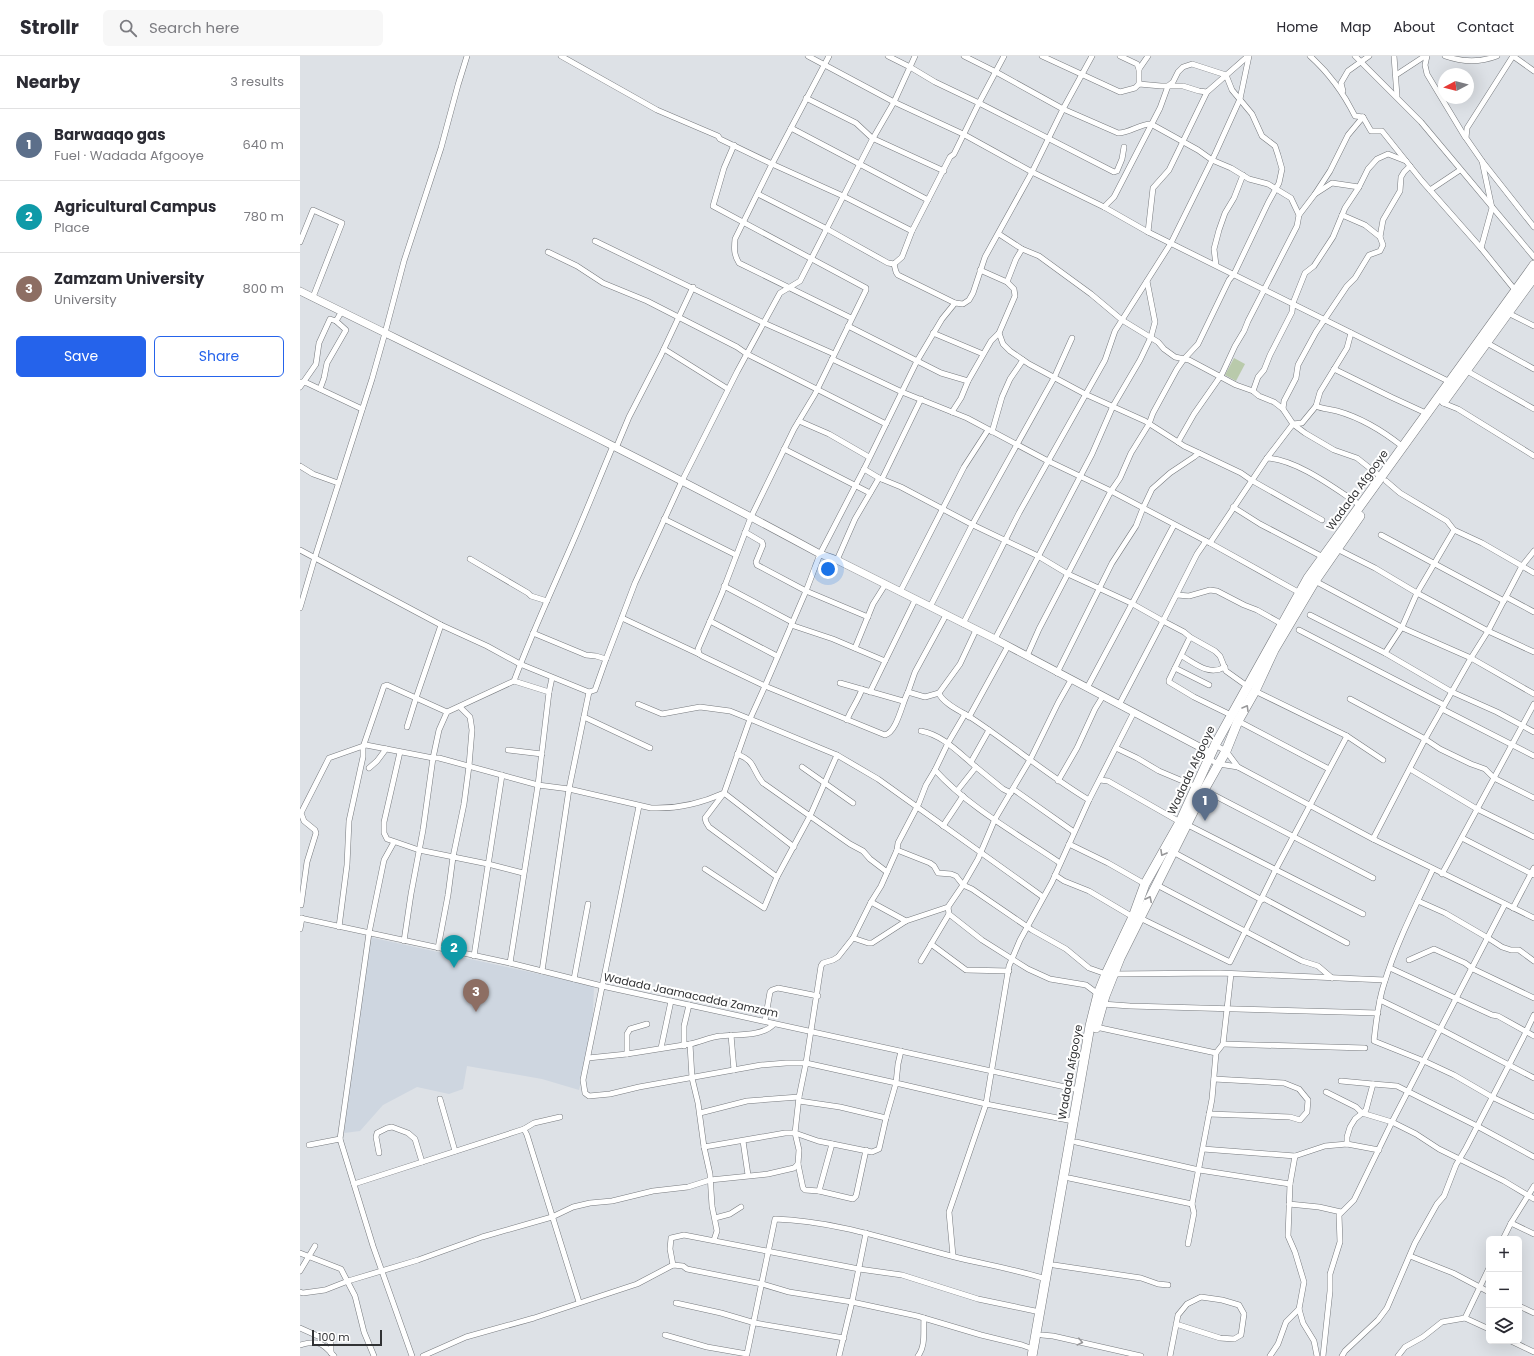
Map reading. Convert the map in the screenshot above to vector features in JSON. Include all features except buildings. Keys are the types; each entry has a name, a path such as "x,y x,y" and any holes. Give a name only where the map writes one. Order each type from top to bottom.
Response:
{"highway":[{"name":"Wadada Afgooye","path":"1251,688 1315,581 1403,447 1534,265"},
{"name":"Wadada Afgooye","path":"1136,918 1145,884 1183,823 1200,789 1212,752 1235,718 1282,624 1300,593 1323,557 1360,505 1384,478 1443,403 1508,313 1532,283"},
{"name":"Wadada Afgooye","path":"1200,789 1219,764 1226,751 1235,718"},
{"name":"Wadada Afgooye","path":"1035,1354 1040,1312 1073,1121 1090,1026 1098,994 1136,918 1157,885 1173,852 1183,823"},
{"name":"Wadada Afgooye","path":"1035,1354 1042,1335 1096,1027 1109,974"}],"street":[{"path":"300,608 386,333 404,261 468,56"},
{"path":"561,56 657,110 718,136 772,164 844,196 912,231"},
{"path":"808,56 894,102 963,134 1032,172 1104,207 1148,232 1450,382"},
{"path":"828,56 735,239 734,250 739,263 851,318"},
{"path":"888,56 935,82 1114,172 1117,171 1120,166 1124,147"},
{"path":"300,550 441,625 487,646 520,664 589,692 595,690 635,583 682,481 728,389 780,293 800,280 844,196 872,138 894,102 916,56"},
{"path":"964,56 1063,109 1118,133 1124,133 1144,124 1151,124 1198,150 1212,160 1276,189 1292,198 1299,216"},
{"path":"894,264 902,257 912,231 950,157 954,154 978,103 1004,56"},
{"path":"1042,56 1120,92 1135,88 1138,84 1139,69 1137,64 1133,61 1120,56"},
{"path":"894,264 898,275 955,303 963,304 969,300 973,293 985,257 999,234 1092,56"},
{"path":"1139,69 1148,56"},
{"path":"1148,232 1153,188 1169,170 1206,92 1248,56"},
{"path":"963,624 1005,540 1105,360 1116,331 1122,320 1171,243 1240,99 1248,56"},
{"path":"1310,56 1330,77 1345,96 1356,116 1363,117"},
{"path":"1355,56 1397,96 1421,122 1534,257"},
{"path":"1345,96 1341,83 1348,71 1369,56"},
{"path":"1394,56 1397,96"},
{"path":"1396,75 1426,56"},
{"path":"1426,56 1425,66 1427,74 1466,138 1534,227"},
{"path":"1445,56 1458,60 1464,59 1477,62 1497,56"},
{"path":"1466,138 1467,128 1513,56 1534,71"},
{"path":"1104,207 1114,197 1160,108 1168,86 1173,82 1182,67 1192,64 1226,75"},
{"path":"1027,656 1039,629 1111,491 1120,478 1131,453 1149,424 1153,413 1184,359 1198,344 1279,183 1282,169 1274,146 1262,136 1252,114 1232,90 1226,75"},
{"path":"1138,84 1184,86 1206,92"},
{"path":"806,98 856,123 872,138 944,170"},
{"path":"1363,117 1371,132 1382,131 1515,290"},
{"path":"1178,442 1194,414 1221,377 1297,226 1299,216 1330,171 1348,135 1363,117"},
{"path":"791,128 928,200"},
{"path":"699,654 698,649 751,516 784,449 817,390 866,290 866,288 712,206 724,168 734,145"},
{"path":"1253,391 1258,377 1264,370 1292,312 1293,303 1305,273 1314,266 1323,254 1333,237 1345,208 1360,187 1368,169 1377,159 1388,154 1406,161"},
{"path":"1481,248 1492,208 1482,160"},
{"path":"1283,409 1284,401 1296,378 1298,364 1316,332 1326,320 1347,286 1355,278 1369,255 1380,251 1383,245 1380,236 1383,220 1400,191 1401,177 1410,166"},
{"path":"1430,190 1460,170"},
{"path":"1216,265 1214,249 1219,230 1225,213 1234,198 1243,175"},
{"path":"1315,194 1332,183 1360,187"},
{"path":"758,194 827,229 882,260 894,264"},
{"path":"300,242 313,210 342,223 313,297"},
{"path":"1342,215 1365,225 1380,236"},
{"path":"999,234 1022,249 1039,256 1091,294 1122,320 1151,337 1175,357 1189,360 1236,385 1253,391 1259,396 1274,402 1283,409 1293,424 1318,441 1334,450 1357,458 1384,478 1400,493 1447,521 1454,530 1482,543 1534,573"},
{"path":"595,241 693,287 902,392 952,412 1017,444 1208,542 1300,593"},
{"path":"1006,282 1022,249"},
{"path":"548,252 577,266 603,283 678,317 737,347 747,354 886,424"},
{"path":"952,412 961,398 968,381 983,354 991,341 999,333 1016,292 1006,282 980,270"},
{"path":"995,639 1095,448 1113,406 1140,360 1151,337 1155,322 1147,281"},
{"path":"514,681 533,633 615,447 693,287"},
{"path":"300,291 615,447 751,516 820,554 837,560 995,639 1057,673 1212,752 1226,751 1238,767"},
{"path":"777,877 708,827 706,818 724,793 750,720 806,591 820,554 917,361 942,319 955,303"},
{"path":"336,321 342,311"},
{"path":"1508,313 1534,326"},
{"path":"320,390 327,363 346,330 336,321 330,319 319,343 316,364 301,384 320,390 362,409"},
{"path":"848,326 940,373 968,381"},
{"path":"933,333 983,354"},
{"path":"999,333 1003,344 1010,351 1054,378 1149,424 1184,446 1208,456 1241,473 1322,520"},
{"path":"1119,705 1197,554 1208,542 1251,480 1293,424 1302,423 1316,406 1320,392 1347,348 1351,333"},
{"path":"930,607 973,525 1054,378 1072,338"},
{"path":"1487,343 1534,368"},
{"path":"664,349 728,389"},
{"path":"900,592 964,467 990,431 1010,379 1023,360"},
{"path":"1334,369 1428,414"},
{"path":"1467,371 1534,410"},
{"path":"837,560 855,519 870,492 880,479 921,399"},
{"path":"1443,403 1458,409 1534,456"},
{"path":"1316,406 1337,411 1362,420 1386,433 1403,447"},
{"path":"799,421 829,434 870,457"},
{"path":"784,449 870,492"},
{"path":"1057,673 1112,563 1136,526 1152,489 1170,473 1194,457 1198,452"},
{"path":"1267,458 1277,458 1290,462 1360,505"},
{"path":"300,466 313,474 338,483"},
{"path":"864,469 880,479 901,487 973,525 1038,556 1068,574 1132,603 1184,632 1190,637 1215,650 1220,656 1226,671 1235,678 1251,688 1347,736 1383,760"},
{"path":"1233,507 1260,524 1323,557"},
{"path":"664,519 736,555"},
{"path":"1087,688 1174,525"},
{"path":"1385,653 1402,627 1417,593 1435,565 1454,530"},
{"path":"745,532 762,542 763,545 756,562 757,565 806,591 868,617"},
{"path":"1381,535 1435,565 1534,612"},
{"path":"1337,549 1375,568 1417,593 1488,631 1534,652"},
{"path":"1373,839 1425,739 1488,631 1522,566 1534,551"},
{"path":"470,559 532,596 547,601"},
{"path":"1315,581 1402,627 1471,658 1534,694"},
{"path":"855,648 868,617 885,585"},
{"path":"724,586 792,624 885,661"},
{"path":"1177,595 1189,596 1210,590 1217,591 1282,624"},
{"path":"870,692 915,600"},
{"path":"622,618 765,686 885,735 895,728 903,701 915,672 946,615"},
{"path":"1310,615 1385,653 1452,692 1497,712 1534,732"},
{"path":"710,620 777,656"},
{"path":"407,727 441,625"},
{"path":"908,692 925,697 938,694 960,664 976,630"},
{"path":"1300,630 1534,756"},
{"path":"533,633 586,655 606,659"},
{"path":"1190,637 1169,682 1194,697 1329,769"},
{"path":"866,1150 856,1196 853,1199 819,1191 805,1190 803,1188 798,1164 799,1150 795,1133 799,1099 818,996 819,976 823,963 838,957 852,938 887,872 897,850 898,843 948,743 967,715 1008,646"},
{"path":"1182,656 1210,671 1218,671 1225,667"},
{"path":"1175,668 1209,685"},
{"path":"510,963 538,785 552,678"},
{"path":"852,938 872,943 906,921 948,907 963,885 980,853 995,819 1029,760 1071,680"},
{"path":"404,941 438,730 448,712 514,681 549,692"},
{"path":"840,683 903,701"},
{"path":"339,926 347,864 349,821 363,757 362,747 384,686 387,685 448,712"},
{"path":"847,720 862,689"},
{"path":"542,971 569,789 589,692"},
{"path":"938,694 951,705 989,730 1058,781 1089,800"},
{"path":"1058,781 1077,748 1092,714 1103,696"},
{"path":"1350,699 1425,739 1440,749 1485,769 1494,778 1534,798"},
{"path":"638,704 662,714 700,706 730,711 837,755 878,779 916,808 1043,897"},
{"path":"1442,874 1534,704"},
{"path":"438,948 448,895 453,857 464,804 469,766 472,730 470,717 460,707"},
{"path":"953,1256 949,1212 986,1104 1008,971 1020,940 1055,875 1089,800 1134,712"},
{"path":"584,717 650,748"},
{"path":"971,762 989,730"},
{"path":"921,731 930,732 948,743 1003,789 1012,791 1074,832"},
{"path":"1055,875 1064,882 1089,891 1136,918 1230,962 1276,869 1311,806 1347,736"},
{"path":"302,906 307,862 316,833 315,830 304,821 302,809 328,758 366,745 439,758 538,785 569,789 651,808 665,809 686,806 706,801 724,793"},
{"path":"1116,748 1159,771 1200,789 1373,878"},
{"path":"369,768 377,761 386,749"},
{"path":"508,750 542,754"},
{"path":"400,752 384,822 384,833 387,839 419,850 488,864 523,873"},
{"path":"1212,752 1219,764 1238,767 1373,839 1534,918"},
{"path":"738,754 752,762 759,778 763,783 850,844 864,851 870,859 887,872"},
{"path":"704,869 764,908 777,877 810,816 837,755"},
{"path":"957,791 976,766"},
{"path":"802,767 853,803"},
{"path":"1410,768 1477,809 1534,836"},
{"path":"935,770 946,783 963,796 1060,863"},
{"path":"474,956 502,775"},
{"path":"1100,780 1108,781 1183,823 1363,914"},
{"path":"724,793 794,847"},
{"path":"943,826 963,796"},
{"path":"639,806 583,1080 585,1093 589,1096 610,1094 639,1087 768,1064 806,1063 986,1104 1073,1121"},
{"path":"1462,838 1532,874"},
{"path":"394,842 384,860 369,933 340,1139 382,1270 412,1356"},
{"path":"1069,844 1108,863 1145,884"},
{"path":"897,850 930,862 938,873 956,876 963,885 972,889 1027,926 1066,949 1088,968 1109,974 1231,974 1385,980"},
{"path":"1173,852 1347,943"},
{"path":"1513,908 1534,868"},
{"path":"1433,869 1398,944 1385,980 1380,1000 1374,1041 1454,1075 1492,1097 1534,1117"},
{"path":"1157,885 1302,961 1318,966 1332,978"},
{"path":"1418,901 1445,913 1502,948 1519,950 1534,961"},
{"path":"870,902 906,921"},
{"path":"574,979 588,904"},
{"path":"1324,1356 1327,1334 1330,1274 1340,1242 1341,1234 1339,1218 1341,1212 1354,1200 1392,1122 1440,1028 1473,969 1505,904"},
{"path":"921,961 949,914 948,907"},
{"path":"949,914 982,940 1028,969 1050,978 1086,985 1098,994"},
{"path":"300,929 301,918"},
{"name":"Wadada Jaamacadda Zamzam","path":"301,918 510,963 602,986 1079,1090"},
{"path":"931,944 966,970 1008,971"},
{"path":"1409,960 1434,949 1534,998"},
{"path":"1390,968 1456,999 1492,1015 1498,1016 1534,1036"},
{"path":"1188,1244 1194,1213 1192,1204 1209,1114 1216,1054 1223,1044 1231,974"},
{"path":"765,1021 770,992 772,990 778,988 818,996"},
{"path":"1380,1000 1440,1028 1534,1078"},
{"path":"661,1048 671,1001"},
{"path":"1102,1004 1378,1013"},
{"path":"689,1005 684,1026 692,1078 700,1113 704,1147 710,1174 712,1206 717,1231 714,1240"},
{"path":"1342,1356 1345,1351 1378,1320 1387,1308 1415,1243 1437,1204 1444,1196 1456,1165 1534,1015"},
{"path":"627,1054 627,1034 630,1028 647,1024"},
{"path":"588,1058 687,1045 719,1036 749,1034 766,1030 774,1024"},
{"path":"1096,1027 1216,1054"},
{"path":"731,1035 734,1070"},
{"path":"1223,1044 1365,1048"},
{"path":"704,1147 785,1133 795,1133 818,1141 872,1152 879,1149 896,1083 901,1051"},
{"path":"1209,1114 1290,1117 1300,1120 1307,1112 1308,1100 1299,1089 1284,1083 1214,1079"},
{"path":"1341,1081 1397,1086 1477,1126 1534,1157"},
{"path":"1347,1144 1347,1136 1350,1127 1355,1119 1366,1110 1368,1106 1373,1084"},
{"path":"1326,1092 1356,1107 1362,1113 1392,1122 1416,1134 1438,1149 1460,1158 1504,1181 1534,1199"},
{"path":"440,1099 455,1151"},
{"path":"700,1113 747,1101 799,1099 886,1118"},
{"path":"354,1184 524,1129 534,1123 560,1117"},
{"path":"379,1153 376,1133 392,1127 408,1133 416,1139 422,1162"},
{"path":"524,1129 580,1302"},
{"path":"309,1145 340,1139"},
{"path":"743,1141 748,1175"},
{"path":"1076,1142 1199,1170 1290,1184"},
{"path":"819,1191 832,1144"},
{"path":"1203,1149 1295,1156 1326,1146 1347,1144 1379,1150"},
{"path":"1295,1156 1290,1184 1288,1236 1295,1252 1304,1282 1299,1308 1303,1323 1314,1341 1317,1356"},
{"path":"300,1292 319,1292 382,1270 418,1260 482,1237 552,1217 574,1207 590,1203 612,1201 653,1190 688,1187 710,1180 768,1174 794,1168 798,1164"},
{"path":"1069,1178 1192,1204"},
{"path":"1504,1236 1534,1186"},
{"path":"1289,1204 1320,1207 1341,1212"},
{"path":"715,1218 730,1214 741,1207"},
{"path":"747,1355 755,1323 775,1219 799,1220 866,1233 953,1256 1028,1273 1046,1279"},
{"path":"1511,1223 1534,1234"},
{"path":"839,1356 866,1233"},
{"path":"673,1265 670,1249 671,1238 684,1234 859,1269 902,1275 978,1299 1040,1312"},
{"path":"300,1271 316,1246"},
{"path":"300,1253 341,1269 354,1296 364,1332 374,1356"},
{"path":"1410,1256 1453,1273 1486,1291"},
{"path":"423,1356 466,1337 534,1318 637,1284 673,1265 683,1266 687,1269 739,1281 762,1284 789,1292 852,1302 924,1318 981,1335 1022,1345 1035,1354"},
{"path":"1054,1266 1141,1278 1158,1284 1168,1285"},
{"path":"1465,1318 1487,1272"},
{"path":"1170,1356 1176,1324 1178,1315 1187,1304 1201,1296 1239,1305 1244,1314 1241,1335 1234,1339 1220,1338 1176,1324"},
{"path":"676,1303 721,1313 755,1323 844,1338"},
{"path":"1522,1307 1534,1313"},
{"path":"1270,1356 1278,1344 1286,1322 1299,1308"},
{"path":"920,1355 924,1337 924,1318"},
{"path":"1398,1356 1405,1347 1423,1337 1442,1322 1465,1318 1486,1328"},
{"path":"300,1328 329,1341 333,1354"},
{"path":"665,1335 707,1347 755,1356"},
{"path":"1042,1335 1054,1336 1141,1356"},
{"path":"300,1345 316,1341 324,1345 333,1354"},
{"path":"1517,1344 1534,1352 1532,1356"}],"shaded area":[{"path":"369,937 594,986 592,1038 579,1090 542,1079 467,1066 463,1089 449,1094 417,1087 383,1105 360,1131 344,1133"}],"green space":[{"path":"1234,358 1245,364 1236,381 1225,375"}],"place":[{"name":"Barwaaqo gas","path":"1205,821"},
{"name":"Agricultural Campus","path":"454,968"},
{"name":"Zamzam University","path":"476,1012"}]}
